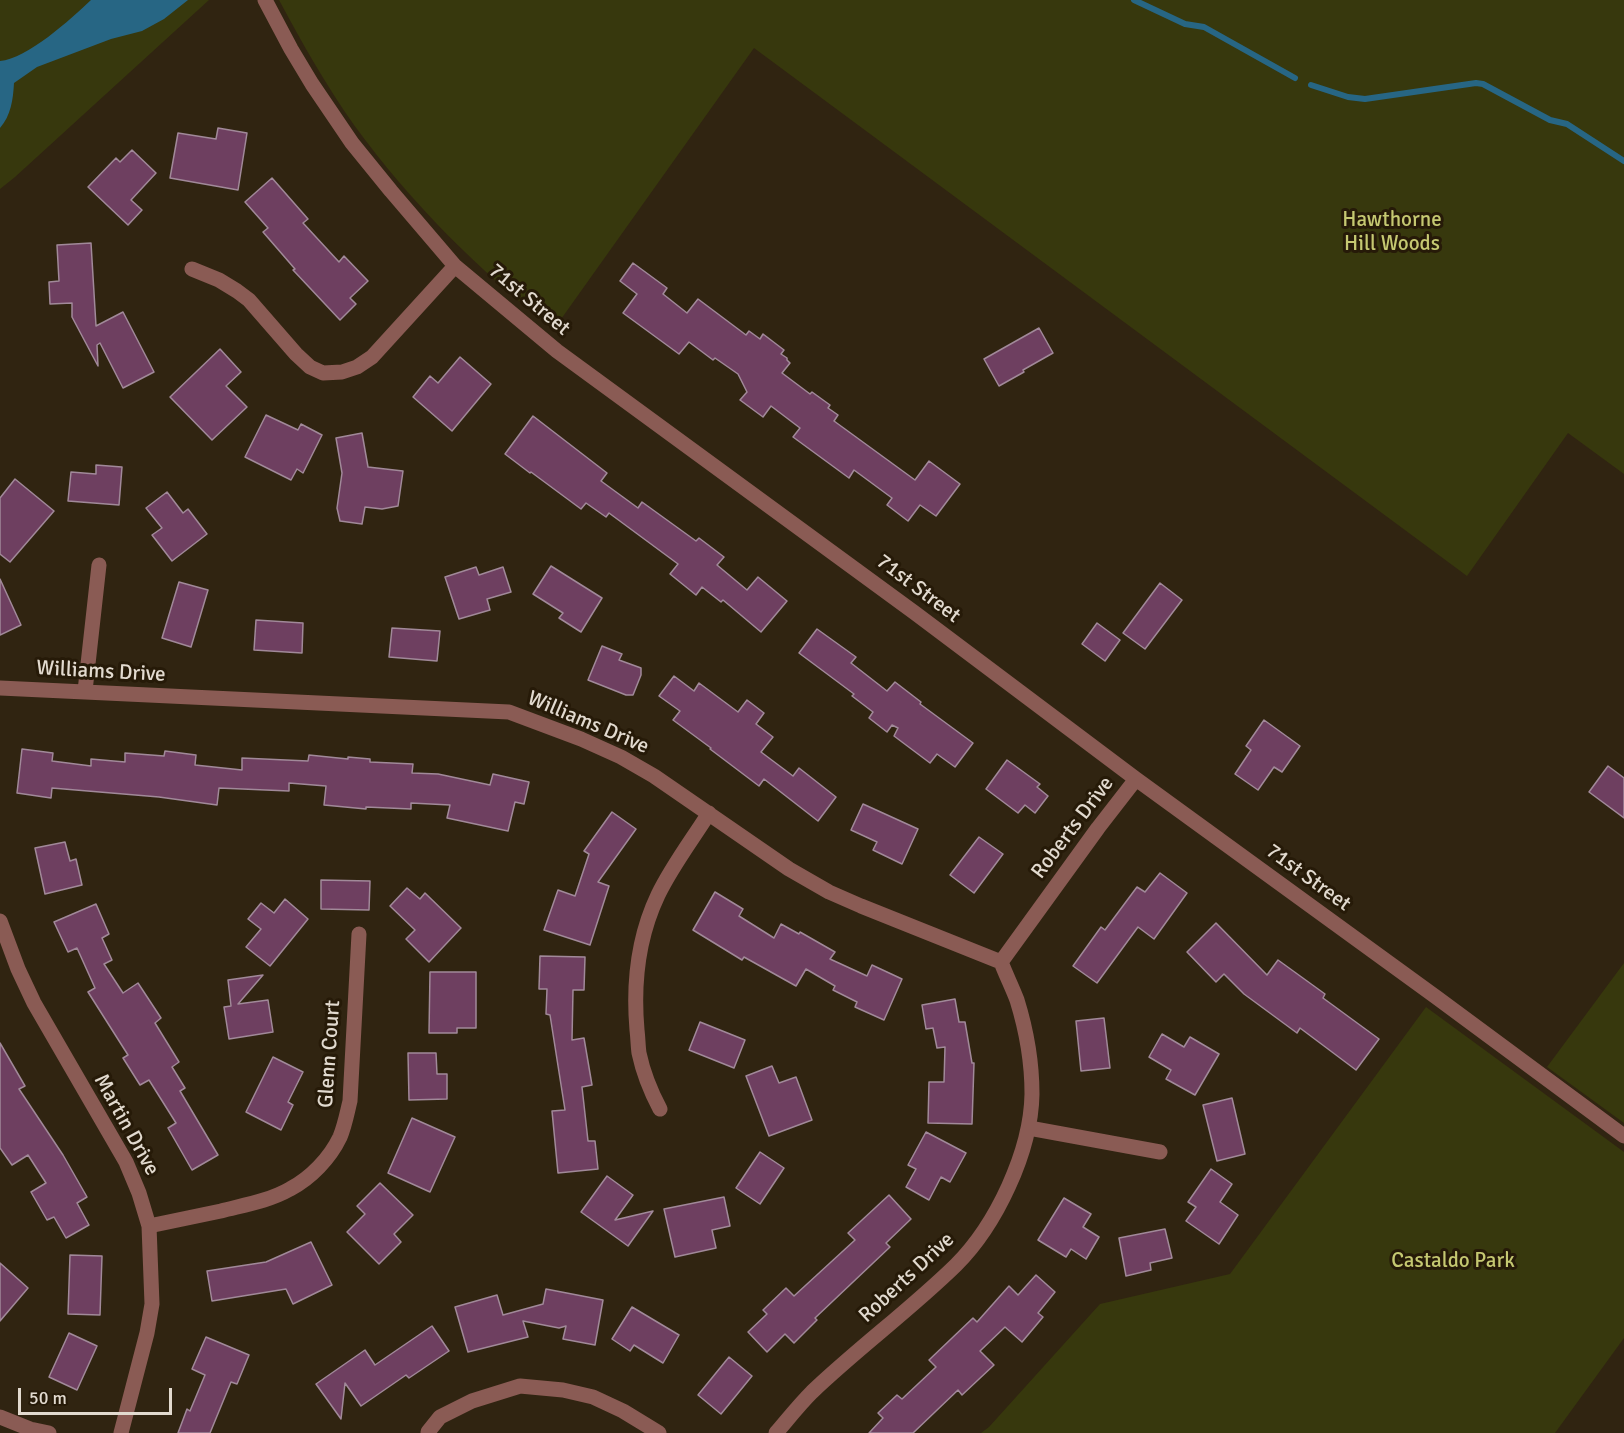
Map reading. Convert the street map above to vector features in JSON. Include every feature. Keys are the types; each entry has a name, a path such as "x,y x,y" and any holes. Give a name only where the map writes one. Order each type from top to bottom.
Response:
{"street":[{"name":"71st Street","path":"265,0 312,84 352,143 391,191 455,266 556,351 1624,1136"},
{"path":"192,269 219,280 249,300 296,354 310,367 323,373 342,372 357,367 372,357 455,266"},
{"path":"85,691 99,565"},
{"name":"Williams Drive","path":"0,688 509,712 621,757 654,776 789,869 829,892 1001,962"},
{"name":"Roberts Drive","path":"776,1433 814,1391 955,1266 984,1232 999,1207 1013,1177 1029,1128 1032,1095 1026,1036 1017,1000 1001,962 1136,779"},
{"path":"660,1109 651,1091 639,1053 636,1012 639,956 658,895 709,813"},
{"name":"Martin Drive","path":"0,921 34,1003 126,1162 139,1193 149,1227 152,1304 147,1333 121,1433"},
{"name":"Glenn Court","path":"149,1227 275,1196 307,1179 326,1159 345,1124 350,1101 358,934"},
{"path":"1029,1128 1160,1152"},
{"path":"428,1432 440,1417 472,1401 520,1386 563,1390 593,1397 623,1411 659,1433"},
{"path":"0,1417 30,1429 49,1433"}],"green space":[{"path":"0,0 209,0 0,189"},
{"name":"Hawthorne Hill Woods","path":"279,0 1624,0 1624,474 1568,433 1467,576 754,48 554,329 473,259 398,181 344,110"},
{"path":"1624,963 1624,1123 1547,1067"},
{"name":"Castaldo Park","path":"1426,1007 1624,1152 1624,1338 1555,1433 981,1433 989,1427 1100,1304 1230,1274"}],"water":[{"path":"91,0 188,0 164,19 142,31 111,39 37,67 14,83 11,107 0,128 0,61 11,59 35,46 61,27"}],"building":[{"path":"218,128 247,133 238,190 170,178 178,133 216,139"},
{"path":"132,150 156,173 131,200 142,210 128,225 88,187 116,158 120,162"},
{"path":"272,178 308,219 303,223 339,262 344,256 368,281 350,298 356,304 340,320 293,270 295,269 263,232 268,228 245,202"},
{"path":"91,243 96,326 123,312 154,372 123,388 100,343 97,345 98,366 72,317 72,303 50,304 49,282 59,281 57,245"},
{"path":"633,263 667,288 663,294 687,313 698,299 746,335 749,331 760,339 763,334 784,350 781,354 790,363 782,373 810,394 812,392 830,405 828,408 838,415 834,421 915,480 929,461 960,484 936,516 920,505 908,521 887,505 892,498 854,470 849,478 793,437 800,428 771,406 763,417 740,400 747,392 738,374 715,358 713,360 689,342 679,354 623,313 637,294 620,281"},
{"path":"1039,328 1053,353 999,386 984,359"},
{"path":"220,349 241,372 226,386 247,407 212,440 170,397"},
{"path":"460,357 491,384 452,431 413,397 430,376 438,383"},
{"path":"266,415 298,430 301,424 322,435 303,473 297,469 291,480 245,457"},
{"path":"533,416 607,473 601,481 638,508 642,502 696,541 699,538 724,557 717,565 747,590 758,577 787,601 761,632 723,600 721,602 702,587 696,595 670,574 678,564 609,513 606,517 586,503 581,509 505,454"},
{"path":"362,433 368,467 403,471 398,506 382,509 365,507 362,524 340,521 337,508 342,473 336,438"},
{"path":"96,465 122,467 119,505 68,501 71,472 96,474"},
{"path":"15,479 54,511 10,562 0,554 0,498"},
{"path":"167,492 183,513 188,509 207,534 172,561 152,535 162,528 146,508"},
{"path":"551,566 602,598 581,632 559,618 563,613 533,594"},
{"path":"476,567 479,575 503,567 511,592 487,599 490,610 459,619 445,577"},
{"path":"0,579 21,625 0,635"},
{"path":"179,582 208,590 191,647 162,638"},
{"path":"1160,583 1182,600 1145,649 1123,633"},
{"path":"256,620 303,623 302,653 254,650"},
{"path":"1097,623 1120,640 1105,661 1082,644"},
{"path":"392,628 440,631 437,661 389,657"},
{"path":"817,629 856,657 851,663 887,691 895,682 921,702 920,704 973,743 955,767 937,754 930,763 894,736 898,728 892,725 887,732 869,718 873,712 852,696 854,694 799,653"},
{"path":"602,646 622,654 619,660 641,668 641,675 633,695 626,695 588,680"},
{"path":"674,676 694,691 699,683 738,712 747,700 764,713 756,724 773,737 761,752 793,776 799,768 836,797 818,821 764,779 759,786 673,720 680,711 659,696"},
{"path":"1264,720 1300,746 1282,772 1274,767 1258,790 1235,774 1251,750 1246,746"},
{"path":"22,749 53,753 52,761 91,766 91,759 125,762 125,753 164,756 165,751 196,755 195,765 242,770 242,758 308,761 309,755 348,759 348,757 370,759 370,762 413,764 412,773 438,774 490,785 493,774 529,782 524,804 515,802 508,831 447,818 450,805 411,803 411,809 366,807 366,809 324,805 326,786 289,783 289,791 219,788 217,805 159,797 52,788 51,798 17,793"},
{"path":"1007,760 1040,784 1037,787 1048,796 1035,813 1025,805 1018,813 986,789"},
{"path":"1608,766 1624,778 1624,818 1589,792"},
{"path":"863,804 918,829 902,864 873,850 877,842 851,830"},
{"path":"612,812 636,829 598,882 609,886 590,945 544,930 558,890 575,896 589,854 584,851"},
{"path":"979,837 1003,854 974,893 950,875"},
{"path":"65,842 70,861 76,859 82,885 45,894 35,848"},
{"path":"1160,873 1187,893 1154,939 1138,927 1097,983 1073,966 1101,927 1105,930 1137,887 1145,892"},
{"path":"321,880 370,881 369,910 321,909"},
{"path":"407,888 420,899 425,893 461,928 429,962 406,939 415,930 390,906"},
{"path":"715,892 743,909 739,916 774,938 781,924 835,952 830,959 867,976 872,965 902,979 884,1020 855,1007 857,1002 833,990 835,986 806,969 796,986 744,957 742,960 693,930"},
{"path":"285,899 308,919 270,966 246,947 261,929 248,919 261,903 274,913"},
{"path":"96,904 109,934 102,938 112,960 104,964 123,993 138,983 161,1018 155,1023 179,1062 172,1067 185,1088 180,1091 218,1155 192,1170 168,1128 176,1123 149,1080 140,1085 123,1058 128,1055 88,992 95,988 77,948 68,952 54,922"},
{"path":"1216,923 1267,975 1278,960 1325,994 1323,998 1379,1039 1356,1070 1300,1028 1297,1033 1244,994 1224,974 1216,982 1187,952"},
{"path":"540,956 585,957 584,990 573,990 572,1040 584,1038 592,1085 582,1087 588,1141 595,1141 598,1169 558,1173 552,1111 565,1110 550,1015 546,1014 547,989 539,989"},
{"path":"430,972 476,972 476,1028 457,1028 457,1033 429,1033"},
{"path":"263,975 238,1004 268,1000 273,1032 229,1039 224,1007 231,1006 228,980"},
{"path":"955,999 959,1022 965,1022 972,1063 974,1063 972,1124 928,1123 929,1082 944,1082 945,1047 937,1048 933,1028 926,1029 922,1005"},
{"path":"1104,1018 1110,1068 1081,1071 1076,1021"},
{"path":"700,1022 745,1040 734,1068 689,1050"},
{"path":"1162,1034 1184,1047 1190,1037 1219,1054 1195,1095 1166,1079 1171,1070 1149,1057"},
{"path":"0,1043 25,1086 19,1089 63,1155 87,1197 77,1203 89,1225 66,1238 54,1217 47,1220 31,1192 46,1183 28,1155 12,1165 0,1148"},
{"path":"408,1053 436,1053 437,1074 447,1074 447,1099 409,1100"},
{"path":"273,1057 303,1072 288,1102 293,1105 281,1130 246,1112"},
{"path":"772,1066 779,1083 796,1077 812,1120 769,1136 746,1076"},
{"path":"1232,1098 1245,1154 1217,1161 1203,1105"},
{"path":"412,1118 455,1137 430,1192 388,1173"},
{"path":"926,1132 966,1153 950,1182 941,1177 929,1200 906,1187 916,1169 908,1165"},
{"path":"760,1152 784,1168 760,1204 736,1188"},
{"path":"1211,1169 1232,1184 1220,1202 1238,1215 1219,1244 1186,1221 1196,1207 1188,1202"},
{"path":"607,1176 633,1195 615,1220 653,1211 628,1246 581,1212"},
{"path":"380,1183 413,1215 394,1234 401,1242 379,1264 347,1232 365,1214 357,1206"},
{"path":"889,1195 911,1219 886,1243 890,1247 815,1318 817,1320 794,1343 785,1334 767,1352 748,1332 767,1314 763,1310 786,1288 794,1296 855,1240 848,1233"},
{"path":"724,1197 730,1226 712,1230 716,1248 675,1257 664,1209"},
{"path":"1064,1198 1091,1214 1083,1227 1099,1237 1086,1259 1071,1249 1066,1257 1038,1240"},
{"path":"1165,1229 1172,1258 1150,1263 1151,1270 1126,1276 1119,1238"},
{"path":"311,1242 332,1285 293,1304 286,1289 212,1301 207,1271 266,1262"},
{"path":"70,1255 102,1256 100,1315 68,1314"},
{"path":"0,1263 28,1288 0,1321"},
{"path":"1036,1275 1055,1292 1038,1313 1043,1317 1022,1342 1005,1327 980,1351 994,1365 962,1395 958,1390 913,1433 869,1433 883,1418 878,1413 897,1395 902,1399 936,1367 929,1360 973,1318 977,1322 1009,1286 1018,1295"},
{"path":"546,1289 603,1300 595,1345 563,1339 566,1326 559,1328 523,1321 528,1337 468,1352 455,1307 497,1295 503,1315 543,1304"},
{"path":"632,1307 679,1335 663,1363 634,1345 630,1351 612,1339"},
{"path":"432,1326 449,1351 409,1378 406,1375 361,1406 345,1383 341,1419 316,1384 365,1350 375,1365"},
{"path":"69,1333 97,1346 77,1390 49,1377"},
{"path":"206,1337 249,1355 237,1384 231,1382 210,1433 178,1433 187,1409 190,1411 205,1375 192,1369"},
{"path":"729,1357 752,1376 721,1414 698,1395"}],"waterway":[{"path":"1134,0 1185,24 1204,27 1295,78"},
{"path":"1311,85 1348,97 1365,99 1476,83 1483,84 1550,120 1567,124 1624,161"}]}
